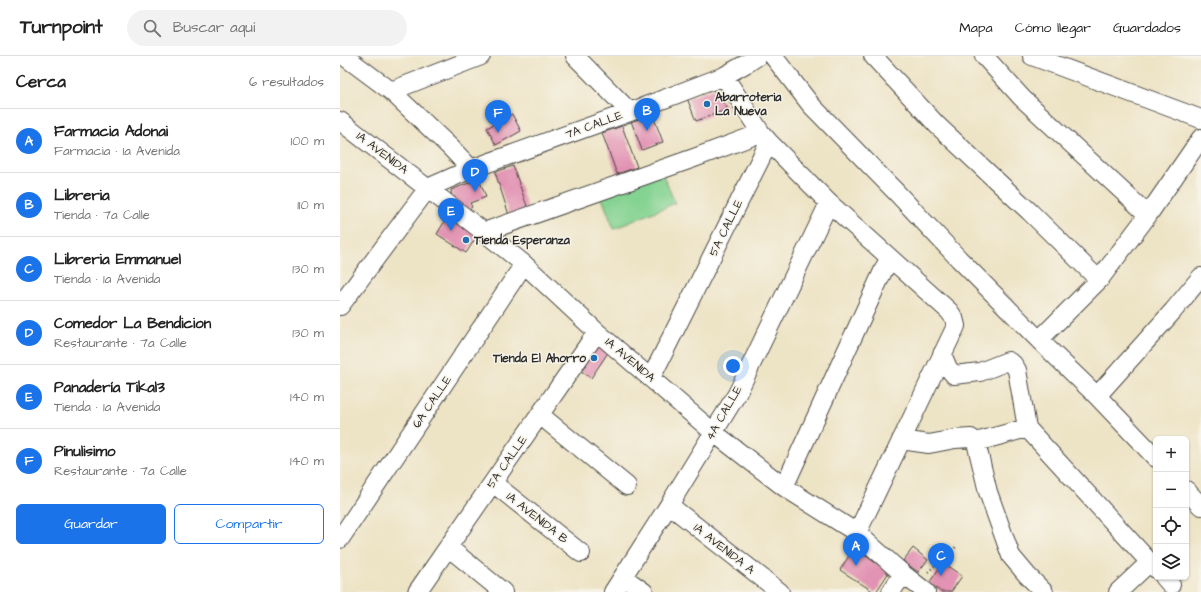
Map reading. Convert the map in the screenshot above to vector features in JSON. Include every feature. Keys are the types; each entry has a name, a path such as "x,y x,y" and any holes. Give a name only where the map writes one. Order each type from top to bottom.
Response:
{"street":[{"path":"344,56 391,91 452,148 471,169"},
{"path":"391,91 481,56"},
{"path":"575,56 630,112"},
{"name":"7A CALLE","path":"428,188 471,169 630,112 724,76 758,56"},
{"path":"773,56 811,105 959,259 1097,396 1153,455"},
{"path":"873,56 937,125 1030,212 1099,280"},
{"path":"984,56 1022,98 1148,215"},
{"path":"1032,56 1201,119"},
{"path":"724,76 765,138 829,203 949,311 954,318 956,326 857,533"},
{"name":"1A AVENIDA","path":"340,121 524,264 597,332 713,432 784,487 857,533 915,583"},
{"path":"484,232 694,158 765,138"},
{"name":"5A CALLE","path":"651,378 765,138"},
{"path":"1039,340 1099,280 1148,215 1201,138"},
{"path":"340,306 428,188"},
{"name":"4A CALLE","path":"613,592 669,506 737,394 829,203"},
{"path":"784,487 889,258"},
{"name":"6A CALLE","path":"340,539 524,264"},
{"path":"1097,396 1173,311 1201,277"},
{"name":"5A CALLE","path":"417,592 597,332"},
{"path":"942,354 948,368 954,375 980,372 1008,361 1013,364 1017,370 1027,428 1153,565 1120,591"},
{"path":"540,414 627,486"},
{"path":"976,442 1027,428"},
{"path":"901,440 929,444 954,439 971,438 976,442 988,492 1011,556 1027,576 1044,592"},
{"name":"1A AVENIDA B","path":"492,483 581,553"},
{"path":"1189,493 1201,506"},
{"name":"1A AVENIDA A","path":"669,506 780,592"},
{"path":"448,547 503,592"},
{"path":"623,577 644,592"},
{"path":"891,592 915,583"}],"path":[{"path":"915,583 958,546"}],"green space":[{"path":"661,170 675,203 614,229 601,196"}],"building":[{"name":"Abarroteria La Nueva","path":"713,89 728,109 696,121 687,98"},
{"path":"652,113 663,142 642,150 631,121"},
{"path":"512,114 521,131 496,145 487,128"},
{"path":"622,126 637,167 617,174 602,133"},
{"path":"513,166 528,209 509,215 495,172"},
{"path":"479,179 486,197 470,203 472,207 468,210 452,199 451,190"},
{"path":"449,214 477,236 466,253 437,234"},
{"name":"Tienda El Ahorro","path":"597,338 611,348 591,378 577,368"},
{"path":"854,548 889,572 876,592 840,570"},
{"path":"913,548 928,560 918,572 903,561"},
{"path":"943,563 962,576 951,592 941,592 929,583"}],"place":[{"name":"Abarroteria La Nueva","path":"707,104"},
{"name":"Libreria","path":"647,131"},
{"name":"Pinulisimo","path":"498,133"},
{"name":"Comedor La Bendicion","path":"475,192"},
{"name":"Panadería Tikal3","path":"451,231"},
{"name":"Tienda Esperanza","path":"466,240"},
{"name":"Tienda El Ahorro","path":"594,358"},
{"name":"Farmacia Adonai","path":"856,566"},
{"name":"Libreria Emmanuel","path":"941,576"}]}
